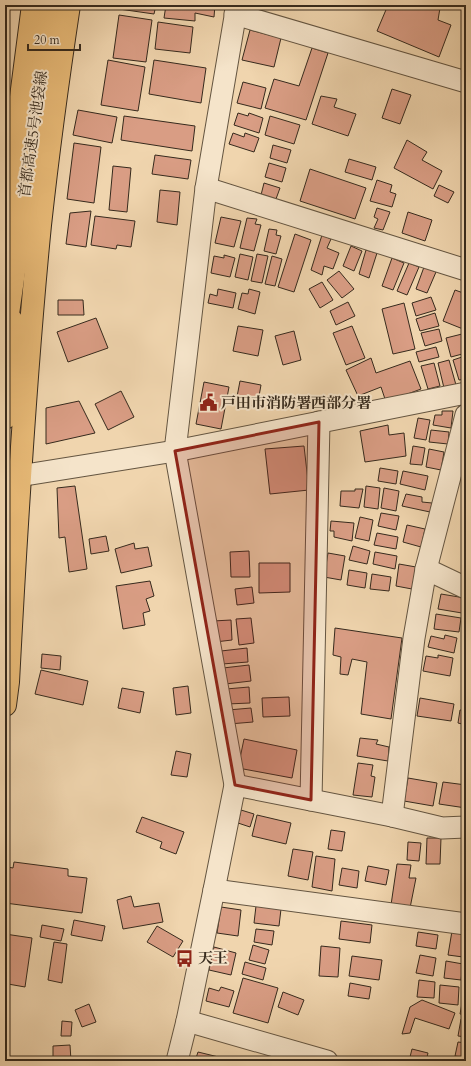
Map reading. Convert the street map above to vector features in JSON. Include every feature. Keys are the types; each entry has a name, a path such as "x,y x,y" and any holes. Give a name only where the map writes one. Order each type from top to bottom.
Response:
{"highway":[{"name":"首都高速5号池袋線","path":"5,136 23,5"},
{"path":"5,220 33,5"},
{"path":"5,418 10,270 44,5"},
{"name":"首都高速5号池袋線","path":"5,335 10,270 52,5"},
{"path":"5,705 8,682 19,476 40,225 56,90 69,5"},
{"path":"5,563 19,476"}],"street":[{"path":"177,1061 187,1021 234,785 175,451 206,188 236,10 466,82"},
{"path":"206,188 466,270"},
{"path":"19,476 175,451 466,393"},
{"path":"392,816 414,638 426,569 466,415"},
{"path":"311,800 319,422"},
{"path":"426,569 466,588"},
{"path":"234,785 392,816 442,828 466,827"},
{"path":"214,890 466,924"},
{"path":"187,1021 327,1061"}],"highlighted area":[{"path":"319,422 311,800 235,785 175,451"}],"building":[{"path":"112,5 156,5 154,14 112,8"},
{"path":"166,5 215,5 214,17 195,13 195,21 164,18"},
{"path":"388,5 432,5 440,8 438,20 451,25 439,57 377,31"},
{"path":"119,15 152,20 146,62 113,58"},
{"path":"158,22 193,27 190,53 155,49"},
{"path":"250,30 281,38 274,67 242,60"},
{"path":"312,48 328,53 306,120 265,108 274,79 299,86"},
{"path":"108,60 145,67 138,111 101,105"},
{"path":"154,60 206,68 201,103 149,94"},
{"path":"243,82 266,88 261,109 237,103"},
{"path":"392,89 411,95 400,124 382,118"},
{"path":"321,96 337,99 334,107 356,114 348,136 312,124"},
{"path":"78,110 117,117 112,143 73,135"},
{"path":"238,113 248,116 249,113 263,118 259,133 234,125"},
{"path":"124,116 195,126 192,151 121,140"},
{"path":"270,116 300,125 294,144 265,135"},
{"path":"233,133 244,137 245,133 259,138 254,152 229,144"},
{"path":"407,140 427,152 422,160 442,171 433,189 394,168"},
{"path":"74,143 101,147 94,203 67,199"},
{"path":"273,145 291,150 287,163 270,158"},
{"path":"155,155 191,160 188,179 152,174"},
{"path":"349,159 376,167 372,180 345,172"},
{"path":"269,163 286,168 282,182 265,177"},
{"path":"113,166 131,168 127,212 109,210"},
{"path":"310,169 366,188 355,219 300,201"},
{"path":"377,180 392,185 390,192 396,194 392,207 370,201"},
{"path":"264,183 280,188 276,199 261,195"},
{"path":"439,185 454,192 448,203 434,196"},
{"path":"160,190 180,192 177,225 157,222"},
{"path":"377,208 390,212 383,230 374,228 378,219 374,217"},
{"path":"91,211 86,247 66,244 70,213"},
{"path":"408,212 432,220 425,241 402,233"},
{"path":"95,216 135,221 131,247 117,245 116,249 91,245"},
{"path":"221,217 241,221 234,247 215,243"},
{"path":"247,218 257,219 255,224 261,225 254,251 240,248"},
{"path":"269,229 277,230 276,235 281,236 276,254 264,251"},
{"path":"295,234 311,240 294,292 278,287"},
{"path":"322,235 331,239 327,248 339,253 333,269 324,266 322,275 311,270"},
{"path":"351,246 362,251 354,271 343,266"},
{"path":"366,250 377,253 369,278 359,274"},
{"path":"240,254 253,257 248,280 235,277"},
{"path":"257,254 268,256 262,283 251,281"},
{"path":"224,255 235,258 230,277 211,273 214,256 224,258"},
{"path":"272,256 282,259 275,286 265,284"},
{"path":"392,258 404,263 393,290 382,286"},
{"path":"409,263 419,267 407,295 397,291"},
{"path":"424,267 436,272 427,293 416,289"},
{"path":"339,271 354,289 342,298 327,280"},
{"path":"322,282 333,300 320,308 309,289"},
{"path":"218,289 236,293 233,308 208,303 210,294 217,296"},
{"path":"249,289 260,292 255,314 238,309 242,293 248,294"},
{"path":"455,290 466,294 466,321 463,329 443,321"},
{"path":"431,297 436,310 416,316 412,303"},
{"path":"58,300 83,300 84,315 58,315"},
{"path":"348,302 355,316 336,325 330,311"},
{"path":"404,303 415,349 393,354 382,309"},
{"path":"435,313 439,326 420,331 416,319"},
{"path":"96,318 108,348 68,362 57,332"},
{"path":"238,326 263,330 258,356 233,351"},
{"path":"352,326 365,358 346,365 333,333"},
{"path":"439,329 442,341 425,346 421,333"},
{"path":"294,331 301,360 283,365 275,336"},
{"path":"462,334 463,340 466,339 466,353 451,357 446,338"},
{"path":"436,347 439,357 419,362 416,352"},
{"path":"462,357 466,362 466,379 459,380 453,360"},
{"path":"371,358 376,373 410,361 421,389 386,402 381,387 358,396 346,370"},
{"path":"449,360 456,385 444,388 438,363"},
{"path":"434,363 440,386 428,389 421,366"},
{"path":"240,381 261,385 257,407 236,402"},
{"path":"204,382 229,387 221,429 196,424"},
{"path":"121,391 134,417 108,430 95,404"},
{"path":"79,401 95,433 46,444 46,408"},
{"path":"442,411 453,411 451,428 433,425 435,415 442,415"},
{"path":"418,418 430,420 426,440 414,438"},
{"path":"388,425 389,435 404,433 406,456 365,462 360,431"},
{"path":"431,430 449,432 448,444 429,442"},
{"path":"304,446 309,490 270,494 265,449"},
{"path":"413,446 425,448 422,465 410,464"},
{"path":"429,449 444,452 441,470 426,467"},
{"path":"380,468 398,471 396,484 378,481"},
{"path":"403,471 428,476 425,490 400,484"},
{"path":"75,486 87,569 69,572 65,537 59,538 57,488"},
{"path":"366,486 380,488 378,509 364,507"},
{"path":"384,488 399,491 396,511 381,508"},
{"path":"355,489 363,489 359,508 340,506 341,491 355,491"},
{"path":"406,494 422,497 422,502 432,503 430,512 402,506"},
{"path":"381,513 399,516 396,530 378,526"},
{"path":"360,517 373,520 369,541 355,538"},
{"path":"331,521 354,523 352,541 334,537 334,531 330,531"},
{"path":"407,525 425,529 421,547 403,542"},
{"path":"377,533 398,537 396,549 374,545"},
{"path":"106,536 109,551 91,554 89,539"},
{"path":"134,543 135,549 148,547 152,566 121,573 115,549"},
{"path":"353,546 370,551 367,564 349,560"},
{"path":"249,551 250,577 231,577 230,552"},
{"path":"375,552 397,556 395,569 373,564"},
{"path":"328,553 345,556 341,580 324,577"},
{"path":"259,563 290,563 290,592 259,593"},
{"path":"399,564 416,567 412,589 396,586"},
{"path":"349,570 367,573 365,588 347,585"},
{"path":"372,574 391,577 389,591 370,589"},
{"path":"150,581 154,596 146,599 150,611 143,613 145,625 123,629 116,586"},
{"path":"252,587 254,603 237,605 235,589"},
{"path":"441,594 465,598 462,613 438,609"},
{"path":"436,614 461,618 459,632 434,629"},
{"path":"251,618 254,643 239,645 236,619"},
{"path":"231,620 232,640 215,642 213,621"},
{"path":"335,628 402,638 391,719 361,714 367,662 352,659 348,675 340,674 341,657 333,655"},
{"path":"445,635 457,638 454,653 428,647 431,636 444,639"},
{"path":"466,643 466,661 462,660"},
{"path":"247,648 248,662 222,664 221,651"},
{"path":"42,654 61,656 60,670 41,668"},
{"path":"438,655 453,658 450,676 423,671 426,656 438,658"},
{"path":"249,665 251,681 225,684 223,668"},
{"path":"41,670 88,681 83,705 35,694"},
{"path":"466,677 466,691 462,690"},
{"path":"188,686 191,713 176,715 173,688"},
{"path":"249,687 250,703 227,704 226,689"},
{"path":"122,688 144,692 140,713 118,708"},
{"path":"289,697 290,716 263,717 262,698"},
{"path":"420,698 454,704 451,721 417,716"},
{"path":"251,708 253,722 229,724 228,710"},
{"path":"460,710 466,710 466,725 458,723"},
{"path":"360,738 378,740 376,744 389,747 388,761 357,756"},
{"path":"244,739 297,750 292,778 238,768"},
{"path":"176,751 191,754 187,777 171,775"},
{"path":"358,763 373,765 371,776 375,777 372,797 353,795"},
{"path":"408,778 437,783 433,806 404,801"},
{"path":"443,782 466,785 466,808 439,804"},
{"path":"241,810 254,814 250,827 238,823"},
{"path":"257,815 291,823 286,844 252,836"},
{"path":"142,817 184,832 176,854 160,848 162,842 136,832"},
{"path":"331,830 345,832 342,851 328,849"},
{"path":"427,838 441,838 440,864 426,864"},
{"path":"408,842 421,843 419,861 407,860"},
{"path":"293,849 313,852 308,880 288,876"},
{"path":"316,856 335,859 332,891 312,887"},
{"path":"14,862 68,869 68,876 87,878 82,913 5,903 5,888 8,867 13,868"},
{"path":"397,864 411,865 409,878 416,878 410,908 391,905"},
{"path":"368,866 389,870 386,885 365,881"},
{"path":"342,868 359,871 357,888 339,885"},
{"path":"131,896 134,907 159,903 163,922 123,929 117,900"},
{"path":"256,906 281,909 279,926 254,923"},
{"path":"221,907 241,910 238,936 217,933"},
{"path":"74,920 105,926 102,941 71,935"},
{"path":"341,921 372,925 370,943 339,939"},
{"path":"42,925 64,929 61,941 40,937"},
{"path":"157,926 183,941 173,957 147,942"},
{"path":"256,929 274,931 272,945 254,942"},
{"path":"452,931 466,932 463,957 448,955"},
{"path":"418,932 438,935 436,949 416,946"},
{"path":"5,934 32,938 25,987 8,984 7,999 5,999"},
{"path":"54,942 67,944 62,983 48,980"},
{"path":"253,945 269,950 265,964 249,960"},
{"path":"321,946 340,948 338,977 319,976"},
{"path":"214,947 236,953 231,975 209,970"},
{"path":"420,955 436,958 433,976 416,973"},
{"path":"352,956 382,960 379,980 349,976"},
{"path":"446,961 463,964 461,980 444,978"},
{"path":"245,962 266,968 263,980 242,974"},
{"path":"243,978 278,988 268,1023 233,1013"},
{"path":"419,980 435,982 434,998 417,997"},
{"path":"350,983 371,987 369,999 348,996"},
{"path":"440,985 459,987 458,1005 439,1003"},
{"path":"221,987 234,991 229,1007 206,1001 209,988 219,991"},
{"path":"283,992 304,1000 298,1015 278,1007"},
{"path":"463,998 466,999 466,1015 460,1014"},
{"path":"422,1000 455,1013 449,1029 415,1018 410,1033 402,1034 410,1007"},
{"path":"89,1004 96,1022 82,1027 75,1010"},
{"path":"461,1019 466,1019 466,1037 458,1036"},
{"path":"62,1021 72,1022 71,1036 61,1036"},
{"path":"458,1042 466,1043 466,1058 455,1056"},
{"path":"70,1045 71,1061 53,1061 53,1046"},
{"path":"412,1049 428,1053 426,1061 409,1061"},
{"path":"198,1052 235,1061 195,1061"},
{"path":"85,1057 109,1061 84,1061"}],"place":[{"name":"戸田市消防署西部分署","path":"208,403"},
{"name":"天王","path":"185,958"}]}
